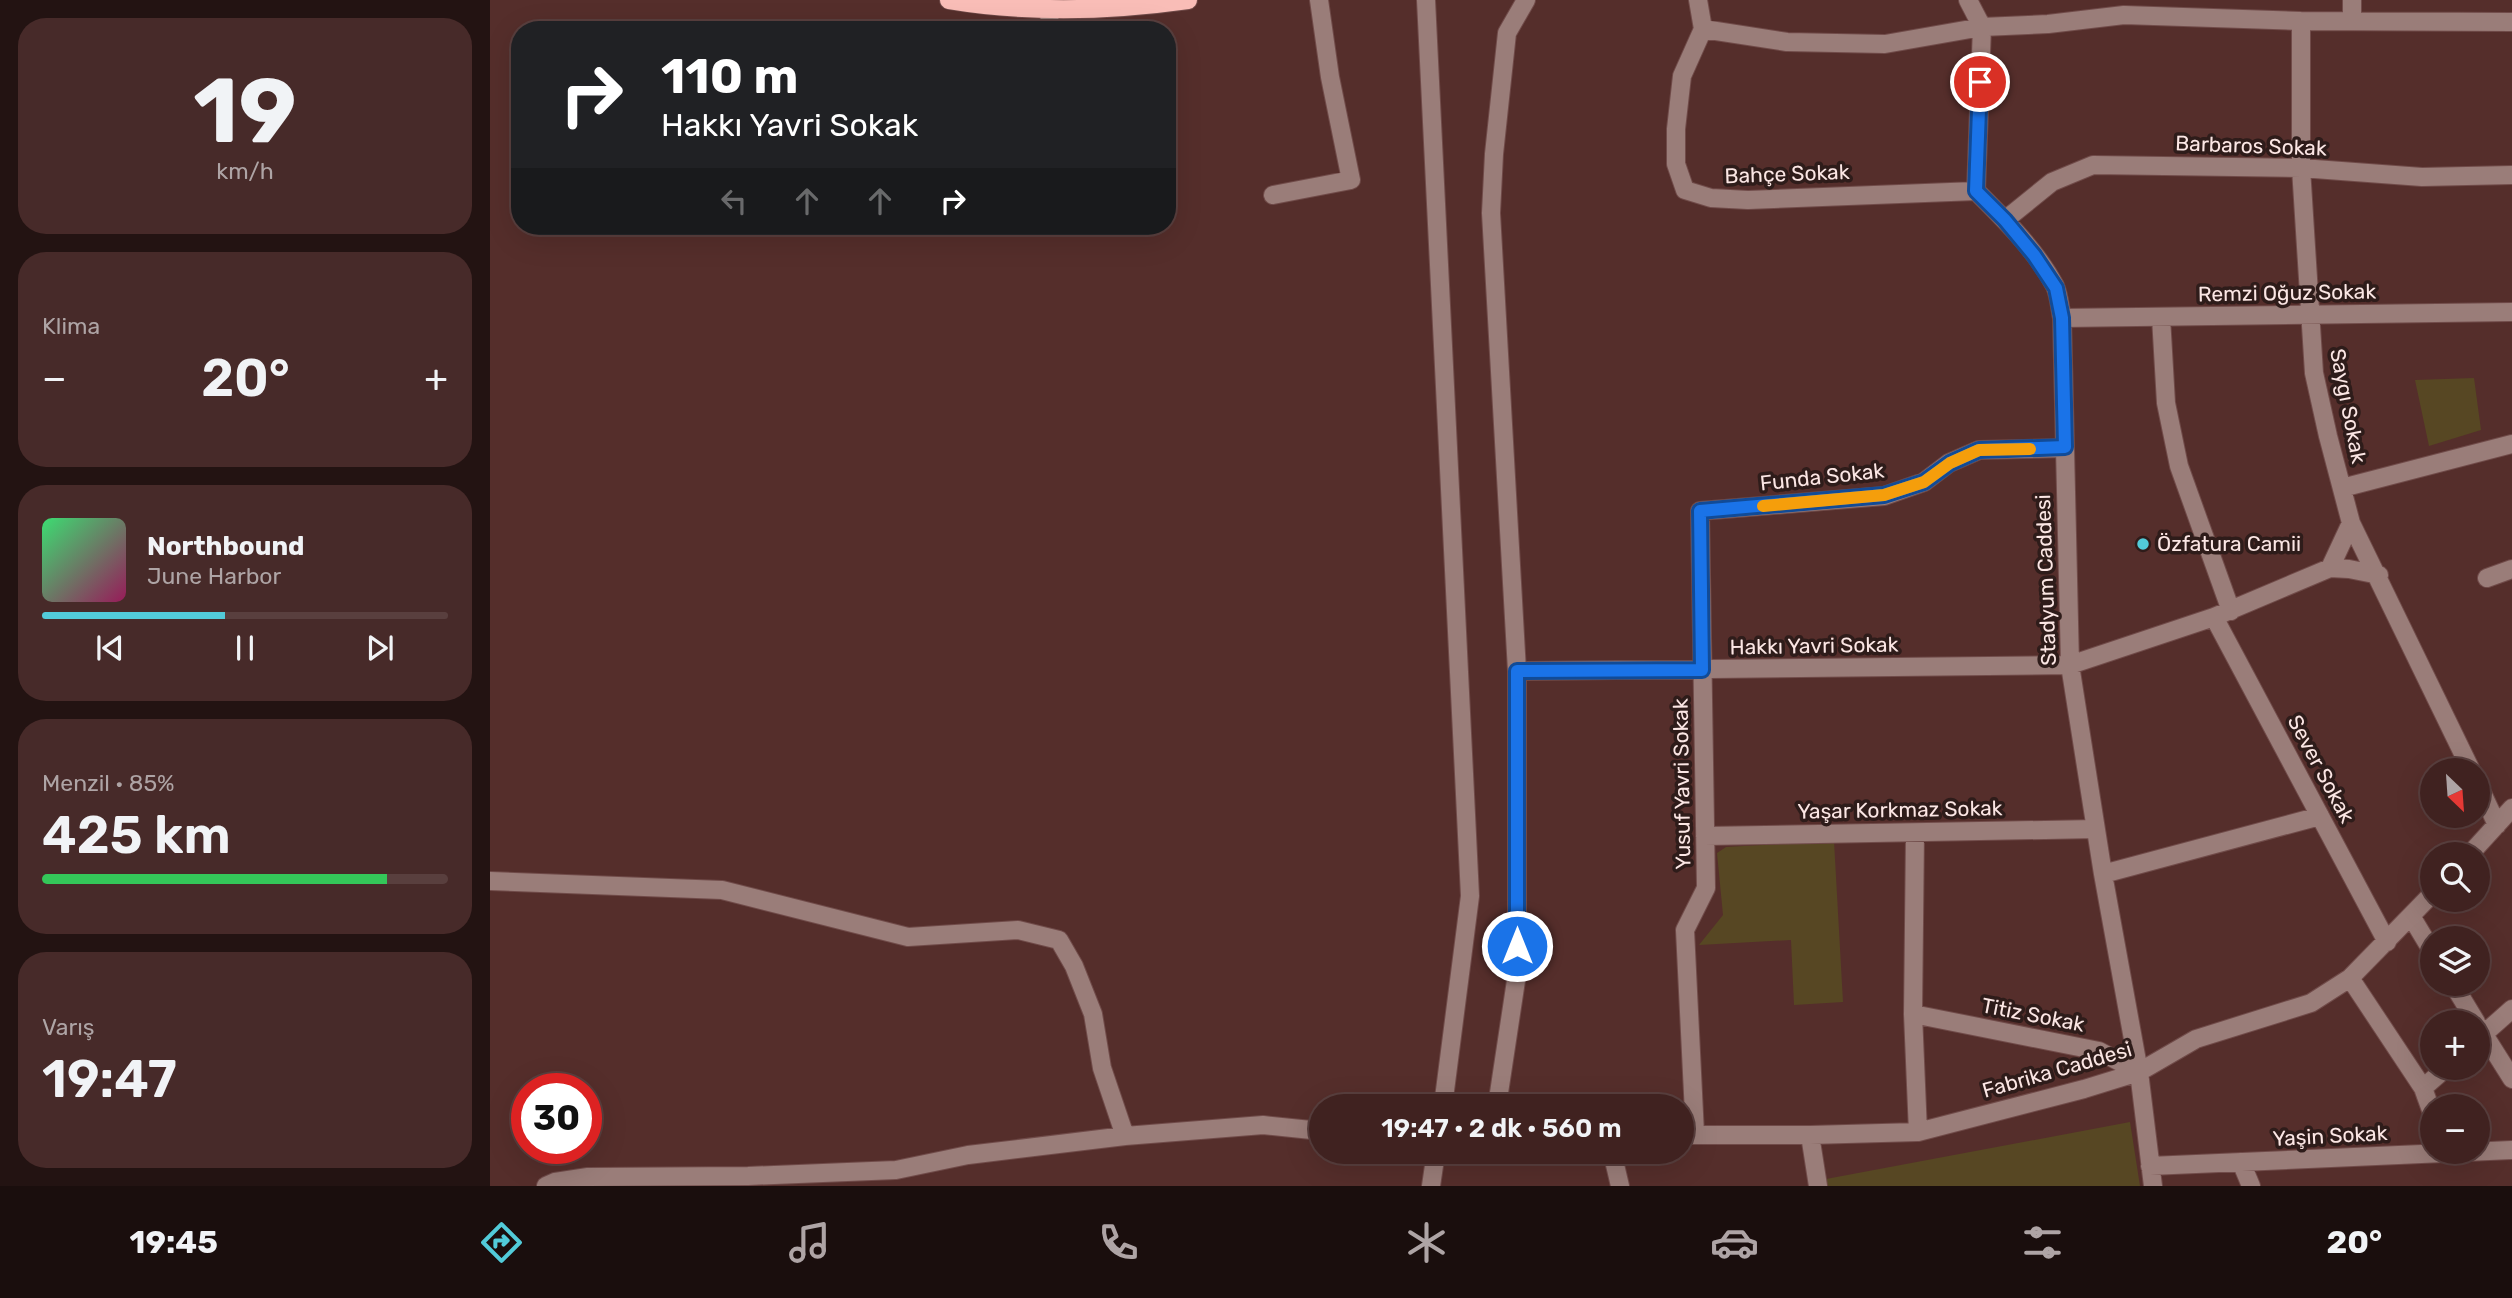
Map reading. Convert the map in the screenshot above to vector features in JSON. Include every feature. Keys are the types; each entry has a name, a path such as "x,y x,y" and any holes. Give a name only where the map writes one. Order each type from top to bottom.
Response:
{"main road":[{"path":"949,0 1049,9 1148,5 1188,0"}],"street":[{"path":"1273,195 1350,180 1329,77 1319,0"},
{"path":"1426,0 1470,896 1445,1094"},
{"path":"1499,1094 1517,974 1517,671 1491,214 1494,154 1507,33 1527,0"},
{"path":"1698,0 1703,29 1787,42 1885,44 1982,27 2048,24 2123,8 2301,21 2512,22"},
{"path":"1968,0 1982,27 1976,191"},
{"path":"2352,0 2352,22"},
{"path":"1049,9 1050,21"},
{"name":"Saygı Sokak","path":"2301,21 2301,168 2314,373 2328,436 2351,523 2379,575 2465,758"},
{"name":"Bahçe Sokak","path":"1703,29 1682,76 1676,129 1675,164 1685,190 1711,198 1748,200 1976,191"},
{"name":"Barbaros Sokak","path":"2005,220 2052,182 2093,165 2301,168 2422,177 2512,175"},
{"name":"Stadyum Caddesi","path":"1976,191 2034,255 2056,288 2062,318 2070,665 2103,874 2139,1072 2153,1186"},
{"name":"Remzi Oğuz Sokak","path":"2062,318 2512,312"},
{"name":"Sever Sokak","path":"2161,317 2166,403 2179,466 2222,614 2320,816 2387,942"},
{"path":"2342,488 2512,444"},
{"name":"Funda Sokak","path":"1700,511 1884,495 1924,482 1950,463 1979,450 2065,447"},
{"name":"Yusuf Yavri Sokak","path":"1687,1094 1685,930 1706,888 1700,511"},
{"path":"2351,523 2330,568 2379,575"},
{"name":"Hakkı Yavri Sokak","path":"1517,671 2070,665 2222,614 2330,568"},
{"path":"2487,578 2512,569"},
{"path":"2481,842 2512,808"},
{"path":"2490,810 2497,825"},
{"path":"2103,874 2320,816"},
{"name":"Yaşar Korkmaz Sokak","path":"1705,836 2096,829"},
{"path":"1915,833 1913,1014 1919,1132"},
{"path":"490,881 722,890 908,937 1018,930 1059,940 1074,966 1093,1014 1102,1068 1125,1136"},
{"name":"Fabrika Caddesi","path":"1694,1135 1919,1132 2084,1090 2139,1072 2196,1039 2311,1003 2350,978 2420,907"},
{"path":"2411,916 2420,931"},
{"path":"2350,978 2425,1094"},
{"path":"2490,1023 2512,1009"},
{"name":"Titiz Sokak","path":"1913,1014 2099,1051 2139,1072"},
{"path":"2490,1046 2512,1079"},
{"path":"2423,1088 2432,1080"},
{"path":"546,1186 588,1177 748,1176 815,1179 895,1170 968,1155 1125,1136 1263,1125 1309,1130"},
{"path":"1810,1135 1818,1186"},
{"name":"Yaşin Sokak","path":"2490,1151 2512,1150"},
{"name":"Yaşin Sokak","path":"2150,1166 2420,1153"},
{"path":"2241,1162 2251,1186"},
{"path":"1431,1186 1435,1164"},
{"path":"1615,1164 1620,1186"}],"shaded area":[{"path":"2474,378 2481,430 2429,446 2415,380"},
{"path":"1834,841 1843,1002 1794,1005 1791,940 1699,945 1723,915 1717,853 1726,847"},
{"path":"2130,1122 2140,1186 1827,1186 1826,1179"}],"slow traffic":[{"path":"1763,506 1884,495 1924,482 1950,463 1979,450 2030,449"}],"place":[{"name":"Özfatura Camii","path":"2143,544"}],"route":[{"path":"1517,946 1517,671 1702,670 1700,511 1884,495 1924,482 1950,463 1979,450 2065,447 2062,318 2056,288 2034,255 1976,191 1980,82"}]}
